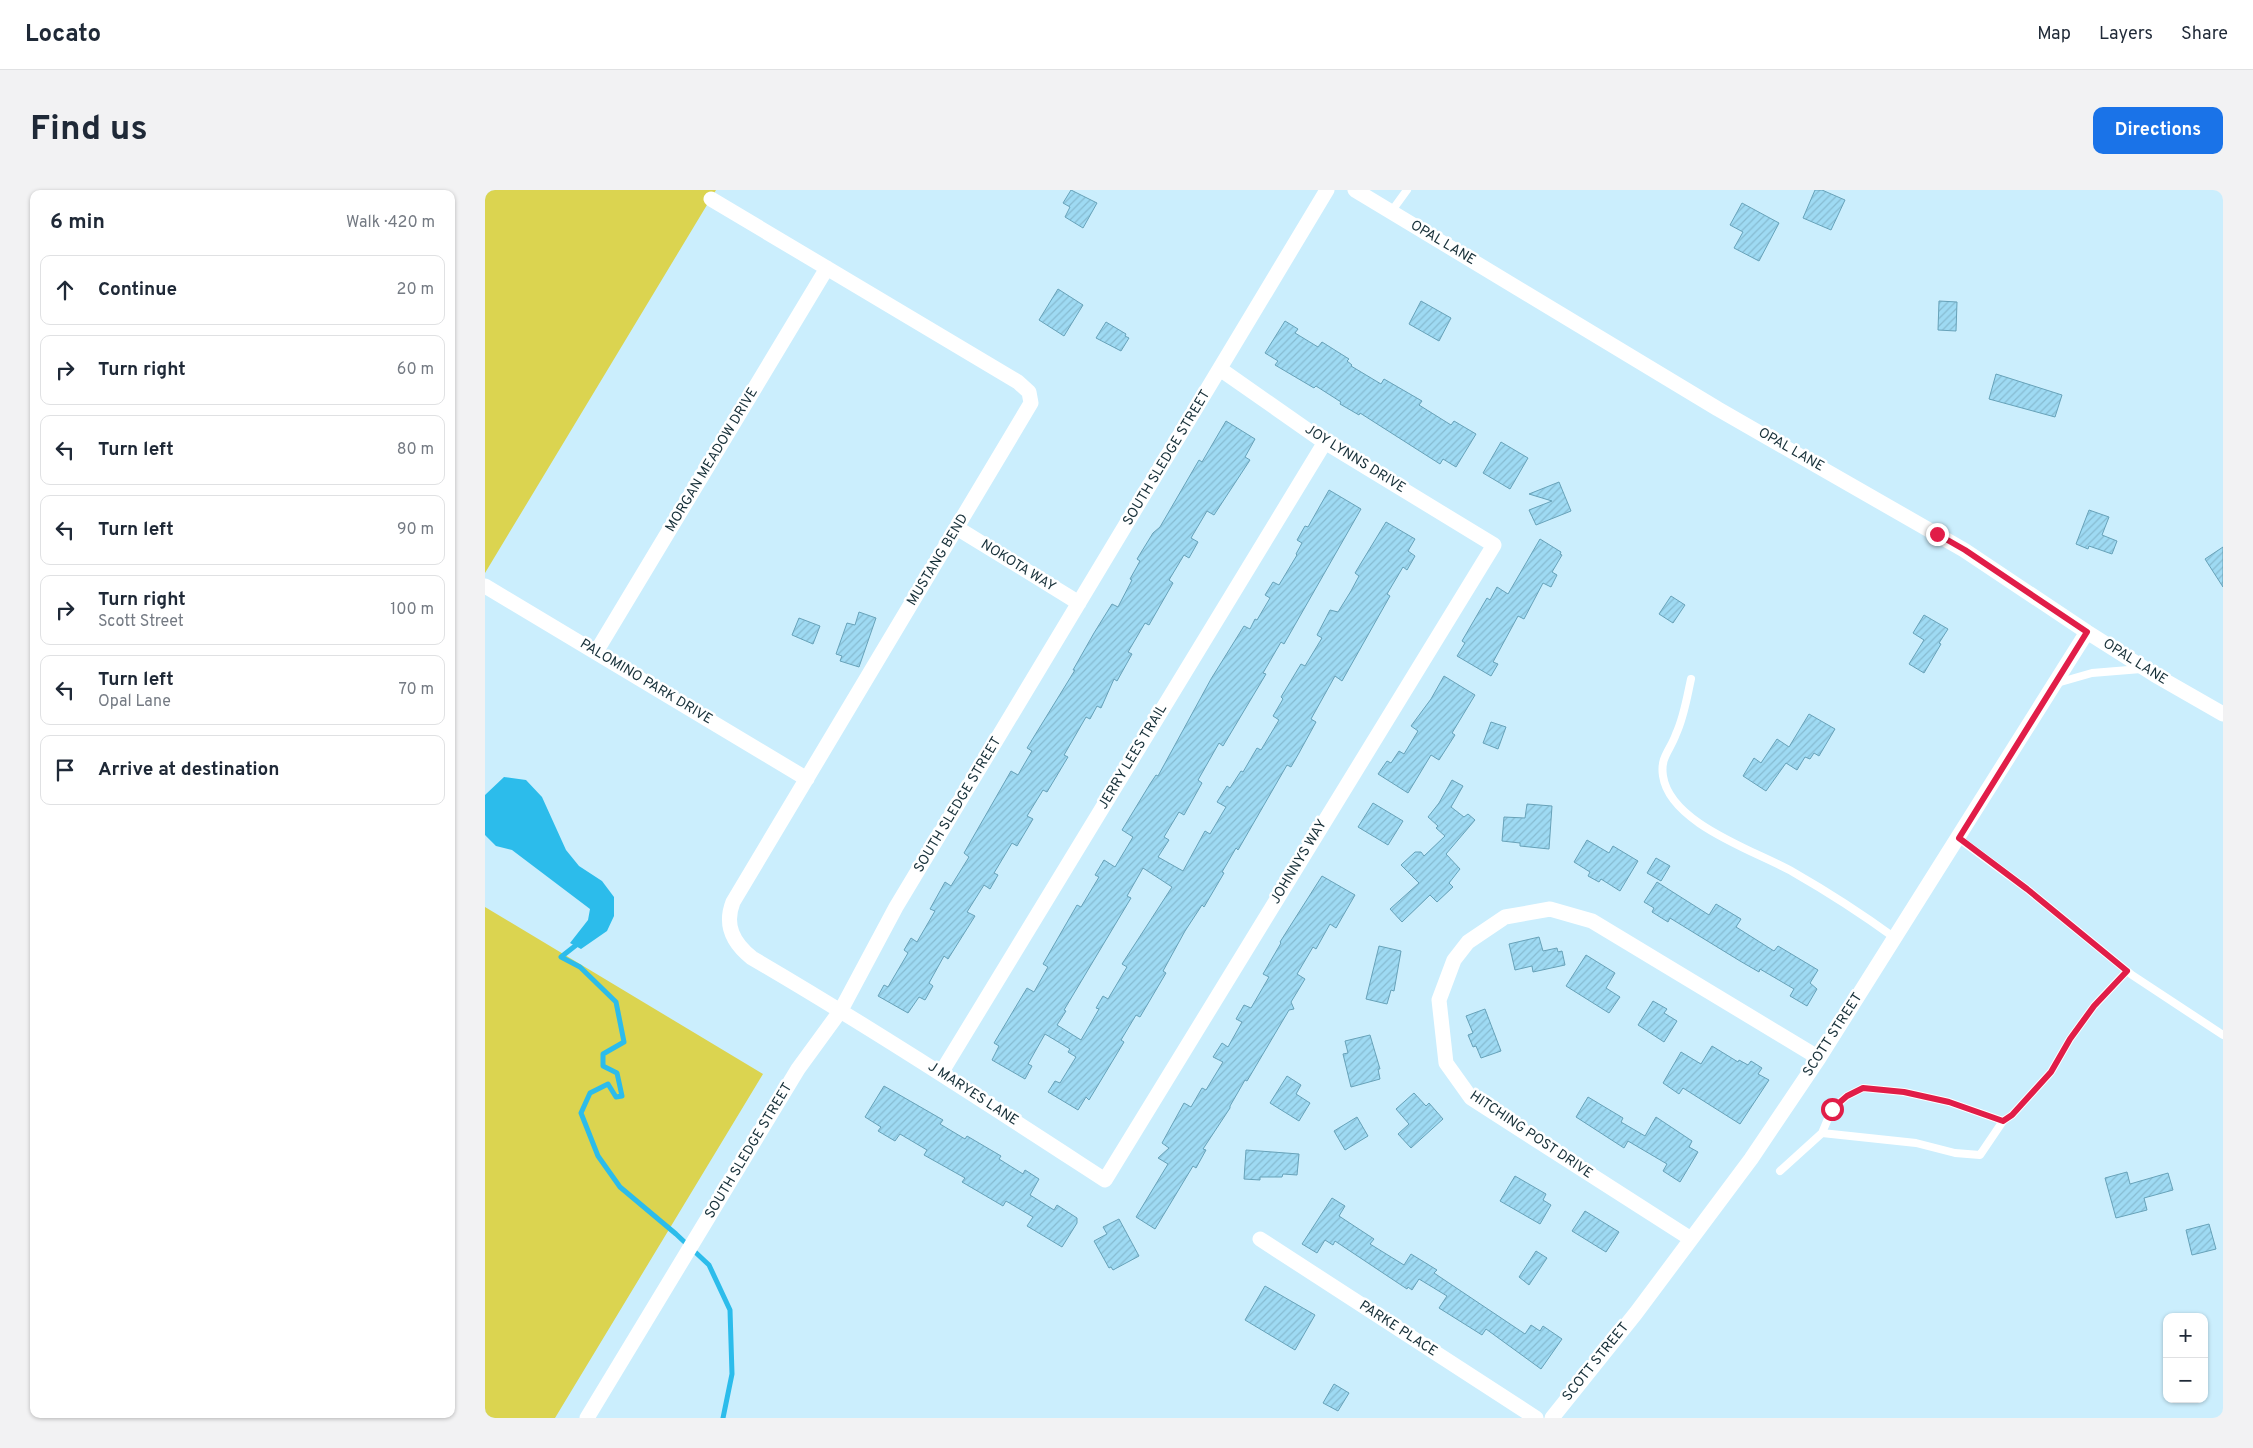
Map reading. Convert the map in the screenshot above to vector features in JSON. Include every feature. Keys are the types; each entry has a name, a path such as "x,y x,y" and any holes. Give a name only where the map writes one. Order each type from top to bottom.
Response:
{"street":[{"name":"SOUTH SLEDGE STREET","path":"587,1418 798,1069 841,1010 896,907 1327,190"},
{"name":"OPAL LANE","path":"1355,190 1718,408 1965,550 2087,632 2223,714"},
{"name":"MUSTANG BEND","path":"711,199 1018,382 1029,392 1031,403 1030,409 733,902 729,921 734,941 740,949 751,958 841,1010"},
{"name":"MORGAN MEADOW DRIVE","path":"596,652 827,268"},
{"name":"JOY LYNNS DRIVE","path":"1220,369 1325,442 1494,545"},
{"name":"JERRY LEES TRAIL","path":"941,1073 1325,442"},
{"name":"NOKOTA WAY","path":"957,528 1079,604"},
{"name":"JOHNNYS WAY","path":"1105,1180 1494,545"},
{"name":"PALOMINO PARK DRIVE","path":"485,586 807,779"},
{"name":"SCOTT STREET","path":"1552,1418 1751,1159 1819,1058 2087,632"},
{"name":"HITCHING POST DRIVE","path":"1691,1239 1471,1098 1446,1063 1439,1000 1454,960 1468,942 1505,917 1550,909 1592,921 1819,1058"},
{"name":"J MARYES LANE","path":"841,1010 1105,1180"},
{"name":"PARKE PLACE","path":"1259,1240 1536,1418"}],"lane":[{"path":"1391,212 1407,190"},
{"path":"2056,683 2092,673 2146,669"},
{"path":"1691,679 1676,734 1662,759 1665,786 1674,800 1701,824 1793,872 1862,914 1895,938"},
{"path":"1959,838 2027,889 2127,971 2223,1035"},
{"path":"1823,1133 1916,1143 1955,1153 1980,1155 2003,1121 2012,1115 2051,1072 2070,1039 2094,1006 2127,971"},
{"path":"1780,1171 1823,1133 1832,1109 1847,1096 1863,1088 1904,1092 1949,1102 2003,1121"}],"shaded area":[{"path":"485,190 716,190 485,573"},
{"path":"485,907 763,1074 555,1418 485,1418"}],"water":[{"path":"504,777 526,780 542,797 566,850 579,866 602,881 614,897 614,916 607,931 581,949 570,943 588,920 590,909 512,850 496,846 485,835 485,795"}],"building":[{"path":"1071,190 1097,203 1083,228 1065,217 1070,207 1063,203"},
{"path":"1815,190 1822,190 1845,200 1831,230 1803,218"},
{"path":"1742,203 1779,223 1759,261 1734,248 1743,232 1730,225"},
{"path":"1058,289 1083,305 1064,336 1039,320"},
{"path":"1421,301 1451,318 1439,341 1409,324"},
{"path":"1939,301 1957,302 1956,331 1938,330"},
{"path":"1285,321 1298,329 1295,333 1318,347 1322,342 1349,359 1347,361 1351,366 1381,384 1384,379 1422,401 1419,405 1451,425 1454,421 1476,434 1456,467 1443,459 1440,464 1360,413 1359,415 1340,404 1341,402 1316,386 1314,388 1275,365 1278,361 1265,353"},
{"path":"1106,322 1126,334 1125,336 1129,338 1121,351 1096,338"},
{"path":"1996,374 2062,395 2055,417 1989,399"},
{"path":"1226,421 1255,439 1245,457 1250,460 1214,515 1207,511 1191,538 1198,542 1189,558 1184,555 1169,580 1173,583 1149,625 1145,623 1128,652 1132,654 1117,681 1114,679 1101,708 1097,706 1090,719 1086,717 1064,755 1068,757 1047,792 1043,790 1027,816 1033,819 1017,846 1012,843 994,873 998,875 990,889 984,885 967,912 975,916 948,959 944,956 929,983 933,986 925,1000 919,997 908,1013 878,996 884,985 888,987 908,953 904,950 911,938 917,942 935,911 930,909 945,882 951,886 969,857 964,853 1011,771 1018,775 1032,751 1027,748 1075,670 1073,670 1094,633 1112,604 1118,607 1140,561 1137,559 1153,533 1160,527 1199,460 1202,462"},
{"path":"1501,442 1528,458 1510,489 1483,473"},
{"path":"1559,482 1571,511 1536,525 1529,510 1552,501 1529,494"},
{"path":"1329,490 1361,509 1284,644 1281,642 1263,673 1266,674 1223,746 1219,743 1198,780 1202,783 1184,815 1179,812 1164,837 1169,840 1158,857 1183,871 1205,831 1210,834 1226,807 1217,802 1227,786 1230,788 1241,771 1243,772 1257,748 1261,750 1279,720 1273,716 1283,699 1281,697 1301,664 1305,666 1322,638 1317,635 1330,610 1338,612 1351,591 1359,576 1355,573 1386,522 1415,539 1408,551 1415,556 1407,570 1403,567 1387,594 1390,596 1342,681 1335,676 1311,719 1316,722 1291,767 1287,765 1238,850 1236,848 1204,907 1202,905 1185,931 1163,971 1166,973 1140,1017 1136,1015 1121,1040 1124,1042 1089,1100 1086,1097 1078,1110 1048,1092 1055,1081 1060,1083 1076,1057 1068,1052 1070,1049 1045,1034 1028,1064 1032,1066 1025,1079 992,1060 999,1046 994,1043 1027,988 1034,992 1048,967 1043,964 1077,905 1081,907 1099,877 1095,875 1104,860 1115,867 1133,837 1122,830 1156,775 1158,776 1211,679 1244,626 1250,629 1255,619 1257,620 1270,598 1265,595 1273,582 1279,585 1302,543 1297,540 1305,526 1308,527","holes":["1143,868 1172,887 1122,964 1127,967 1108,999 1103,996 1096,1008 1099,1009 1081,1040 1057,1025 1066,1011 1064,1010 1131,898 1127,896"]},
{"path":"2089,510 2109,517 2102,535 2117,541 2112,554 2089,546 2088,549 2076,544"},
{"path":"1540,539 1561,552 1560,554 1562,555 1552,572 1557,575 1551,587 1543,583 1524,619 1518,616 1493,662 1498,664 1491,676 1457,656 1465,643 1462,641 1487,598 1490,600 1497,587 1508,594"},
{"path":"2223,547 2223,587 2205,559"},
{"path":"1671,596 1685,605 1673,623 1659,614"},
{"path":"859,612 876,618 859,667 840,661 842,656 836,654 847,623 855,625"},
{"path":"1924,615 1948,629 1924,673 1909,664 1924,640 1913,633"},
{"path":"799,618 820,626 813,644 792,635"},
{"path":"1444,676 1475,695 1452,733 1455,735 1439,760 1431,755 1408,793 1378,774 1387,761 1391,763 1399,751 1404,754 1418,731 1411,726 1431,699"},
{"path":"1809,714 1835,729 1819,756 1814,753 1810,759 1805,757 1797,770 1786,763 1766,791 1743,776 1754,758 1761,763 1777,739 1789,747"},
{"path":"1491,722 1506,727 1498,749 1483,743"},
{"path":"1452,780 1463,786 1451,807 1464,817 1468,814 1475,820 1446,854 1460,869 1449,883 1453,887 1437,902 1430,895 1402,922 1390,909 1419,883 1401,865 1415,852 1421,852 1424,856 1445,836 1428,817 1439,803"},
{"path":"1373,803 1403,821 1388,845 1358,827"},
{"path":"1527,804 1552,806 1549,849 1520,846 1520,843 1502,841 1504,817 1525,818"},
{"path":"1587,840 1609,853 1613,846 1638,861 1620,891 1601,879 1599,882 1588,876 1590,872 1574,862"},
{"path":"1656,858 1670,866 1661,881 1647,873"},
{"path":"1322,876 1355,895 1336,928 1330,924 1316,949 1313,947 1297,974 1305,979 1291,1002 1294,1009 1289,1010 1247,1081 1245,1080 1230,1108 1203,1149 1206,1150 1196,1168 1193,1166 1155,1229 1136,1217 1168,1164 1158,1158 1169,1148 1162,1143 1184,1103 1191,1107 1202,1088 1206,1090 1223,1062 1213,1057 1222,1043 1228,1047 1242,1022 1236,1019 1244,1005 1251,1008 1269,977 1263,974 1280,942"},
{"path":"1657,882 1709,915 1716,904 1741,919 1736,927 1774,951 1778,946 1818,970 1810,983 1817,989 1807,1006 1790,996 1794,989 1760,969 1759,972 1670,918 1668,922 1652,912 1654,908 1644,902"},
{"path":"1539,937 1543,951 1557,948 1558,952 1562,951 1565,965 1533,972 1532,966 1515,970 1509,944"},
{"path":"1379,946 1401,951 1394,991 1391,990 1387,1004 1366,999"},
{"path":"1586,955 1615,973 1606,988 1620,997 1609,1013 1566,986"},
{"path":"1653,1001 1667,1009 1664,1013 1677,1021 1664,1042 1638,1025"},
{"path":"1485,1009 1501,1051 1481,1058 1476,1046 1473,1047 1468,1035 1473,1033 1466,1016"},
{"path":"1370,1035 1380,1069 1378,1069 1380,1079 1351,1087 1343,1054 1348,1053 1345,1041"},
{"path":"1712,1046 1738,1062 1739,1060 1748,1065 1751,1061 1762,1068 1758,1074 1769,1080 1740,1124 1683,1088 1679,1094 1663,1083 1681,1052 1701,1064"},
{"path":"1287,1076 1301,1085 1296,1094 1310,1103 1299,1121 1270,1103"},
{"path":"884,1086 943,1120 940,1124 965,1139 967,1136 1001,1156 999,1159 1023,1174 1025,1170 1039,1179 1030,1195 1054,1210 1057,1205 1077,1218 1077,1223 1062,1247 1027,1226 1033,1217 1006,1201 1003,1206 962,1182 965,1178 924,1155 927,1150 900,1134 895,1141 878,1131 881,1127 865,1117"},
{"path":"1414,1093 1426,1106 1429,1103 1443,1119 1411,1148 1398,1134 1409,1124 1396,1109"},
{"path":"1588,1097 1623,1118 1621,1122 1645,1136 1656,1117 1692,1141 1689,1147 1698,1152 1680,1182 1663,1171 1667,1164 1628,1141 1624,1148 1576,1117"},
{"path":"1357,1117 1368,1136 1345,1150 1334,1131"},
{"path":"1246,1150 1299,1154 1297,1175 1283,1174 1282,1177 1260,1177 1260,1180 1244,1179"},
{"path":"2127,1172 2130,1184 2168,1173 2173,1190 2144,1198 2147,1210 2116,1218 2105,1178"},
{"path":"1515,1176 1546,1194 1543,1200 1551,1205 1540,1224 1500,1201"},
{"path":"1332,1198 1345,1206 1339,1216 1374,1239 1370,1244 1404,1265 1411,1254 1437,1270 1434,1273 1525,1334 1531,1325 1540,1331 1543,1326 1562,1339 1541,1369 1486,1329 1482,1335 1439,1308 1447,1296 1419,1279 1412,1290 1408,1287 1407,1289 1335,1241 1333,1245 1325,1240 1317,1253 1302,1244"},
{"path":"1585,1211 1619,1232 1606,1252 1572,1231"},
{"path":"1119,1219 1139,1256 1113,1270 1111,1267 1109,1268 1094,1241 1107,1234 1103,1227"},
{"path":"2209,1224 2216,1249 2192,1255 2186,1230"},
{"path":"1536,1251 1547,1258 1529,1285 1519,1277"},
{"path":"1265,1286 1315,1315 1295,1350 1245,1320"},
{"path":"1334,1384 1349,1393 1338,1411 1323,1403"}],"waterway":[{"path":"580,942 561,957 580,967 616,1002 624,1042 603,1054 603,1066 617,1073 622,1096 616,1097 608,1084 590,1093 581,1113 598,1156 620,1187 676,1234 709,1265 730,1310 732,1374 723,1418"}],"route":[{"path":"1832,1109 1847,1096 1863,1088 1904,1092 1949,1102 2003,1121 2012,1115 2051,1072 2070,1039 2094,1006 2127,971 2027,889 1959,838 2087,632 1965,550 1937,534"}]}
